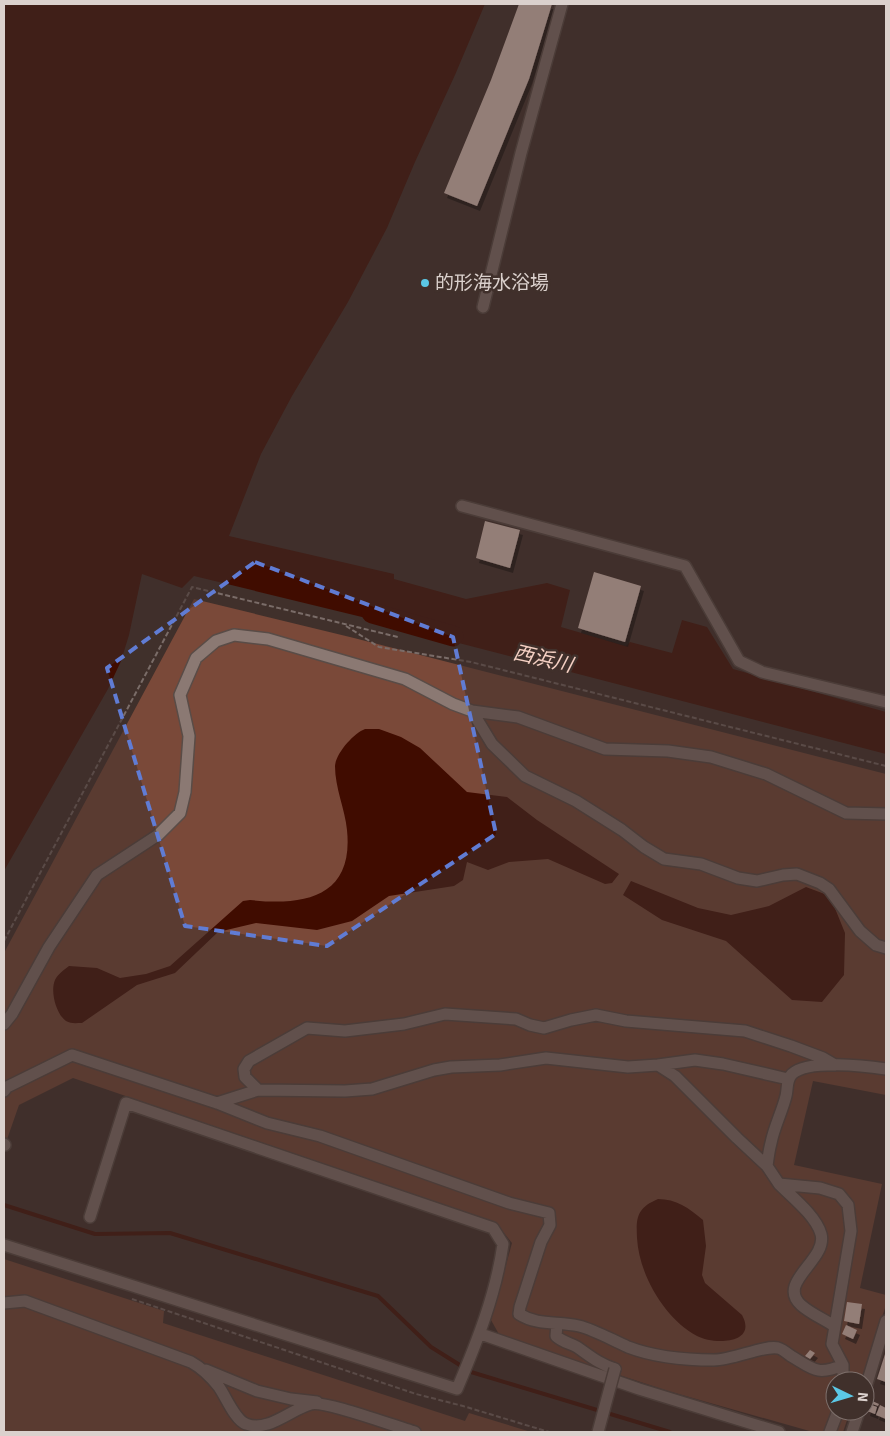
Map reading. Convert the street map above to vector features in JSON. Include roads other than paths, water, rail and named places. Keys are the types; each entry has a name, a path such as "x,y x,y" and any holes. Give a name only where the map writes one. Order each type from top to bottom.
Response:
{"street":[{"path":"482,307 521,153 562,4"},
{"path":"462,506 685,566 739,661 762,672 886,702"},
{"path":"4,1024 12,1014 49,947 97,875 158,835 180,813 185,792 189,736 180,695 196,658 216,641 234,635 268,639 405,679 453,704 472,711 518,717 605,750 668,751 711,757 766,774 846,814 886,814"},
{"path":"472,711 492,744 525,776 576,801 664,859 701,864 738,878 757,881 797,874 820,883 829,889 860,930 876,945 886,948"},
{"path":"258,1090 245,1077 244,1069 249,1061 306,1028 345,1031 404,1024 445,1014 516,1019 544,1028 571,1020 596,1016 626,1021 746,1031 807,1052 835,1065"},
{"path":"4,1091 7,1087 72,1055 217,1103 267,1123 320,1136 510,1203 549,1213 550,1224 541,1242 519,1314 537,1322 579,1326 630,1348 658,1356 714,1360 728,1359 778,1348 812,1368 827,1372 843,1365"},
{"path":"217,1103 258,1090 345,1091 372,1089 434,1070 451,1067 500,1065 546,1058 628,1067 658,1066 695,1060 723,1064 788,1079"},
{"path":"767,1166 771,1142 787,1094 788,1079 793,1073 803,1069 835,1065 886,1069"},
{"path":"658,1066 675,1076 767,1166 779,1184 812,1218 821,1235 821,1246 796,1282 794,1290 796,1298 801,1305 834,1326"},
{"path":"4,1245 457,1389 480,1334 501,1260 503,1244 492,1228 126,1103 90,1217"},
{"path":"779,1184 820,1188 839,1194 848,1205 851,1231 832,1344 843,1365 843,1371"},
{"path":"4,1303 25,1301 190,1362 257,1391 291,1399 310,1400 415,1432"},
{"path":"871,1371 886,1321"},
{"path":"557,1324 556,1336 562,1342 575,1346 600,1364 615,1369 598,1432"},
{"path":"480,1334 638,1389 779,1432"},
{"path":"202,1368 220,1388 232,1408 245,1424 264,1425 312,1403 330,1406"}],"water":[{"path":"4,4 485,4 387,228 348,302 292,396 261,454 229,536 394,574 394,579 466,599 547,583 570,590 561,627 626,646 630,642 672,653 682,620 707,627 733,669 886,712 886,754 424,634 426,623 401,616 399,626 194,576 182,588 142,574 129,635 121,661 108,689 4,871"},
{"path":"365,729 379,729 401,737 420,748 467,792 507,797 537,820 619,874 612,883 605,884 548,859 509,862 488,870 467,862 463,880 454,886 389,896 352,921 317,930 256,923 218,932 175,973 137,985 82,1023 70,1023 62,1018 55,1002 53,990 55,980 69,966 97,968 120,978 146,974 170,966 243,901 270,902 306,898 321,893 333,884 342,870 347,853 347,830 337,782 336,761 346,744"},
{"path":"631,881 698,908 731,915 769,906 806,887 830,896 845,933 844,975 822,1002 792,1000 726,941 662,920 623,895"},
{"path":"665,1199 682,1205 703,1220 706,1246 702,1275 705,1283 742,1315 745,1325 744,1332 739,1337 732,1340 713,1341 697,1336 674,1319 656,1295 643,1267 637,1231 639,1214 651,1202"}],"waterway":[{"name":"西浜川","path":"372,613 453,636"},
{"path":"4,1205 95,1234 170,1233 378,1296 431,1347 471,1372 670,1432"}],"place":[{"name":"的形海水浴場","path":"425,283"}]}
